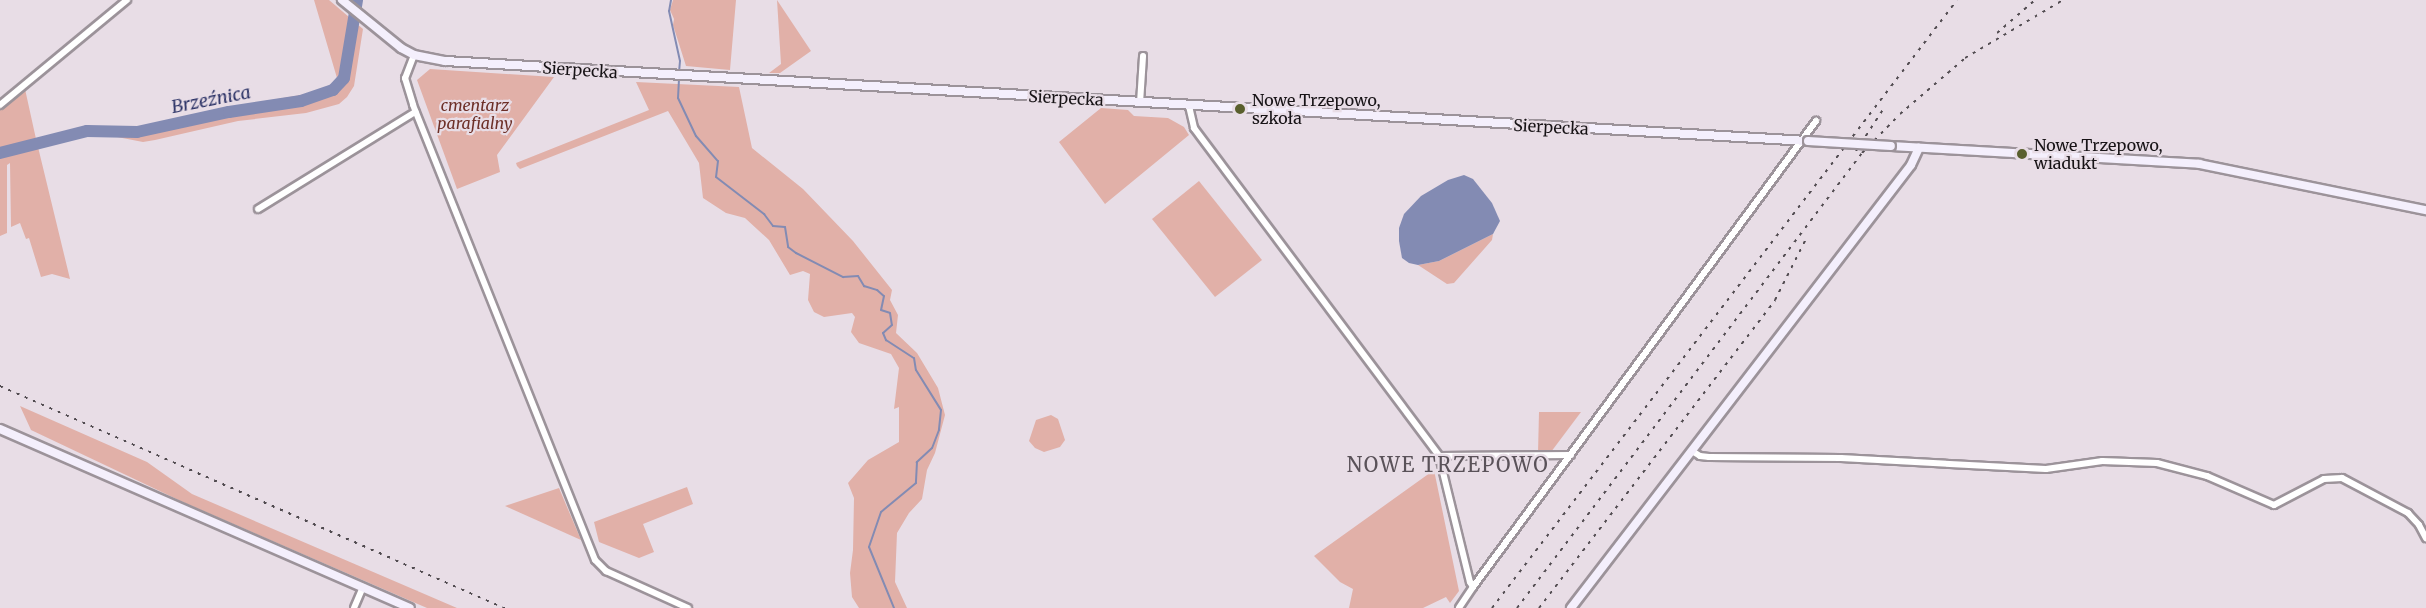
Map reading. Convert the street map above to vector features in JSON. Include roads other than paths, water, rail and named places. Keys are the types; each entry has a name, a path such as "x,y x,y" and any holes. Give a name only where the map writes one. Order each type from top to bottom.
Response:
{"street":[{"path":"0,105 127,0"},
{"name":"Sierpecka","path":"344,1 401,48 414,55 445,61 2199,164 2426,210"},
{"path":"414,55 405,78 416,112 595,560 606,571 688,608"},
{"path":"1140,103 1143,57"},
{"path":"1189,106 1194,128 1439,456 1473,587"},
{"path":"258,208 416,112"},
{"path":"1459,608 1805,141 1816,121"},
{"path":"1571,608 1911,165 1919,148"},
{"path":"0,429 410,608"},
{"path":"1692,451 1700,456 1708,457 1841,458 2046,469 2102,461 2157,463 2206,476 2274,505 2324,479 2342,478 2408,513 2419,525 2426,538"},
{"path":"1439,456 1571,455"},
{"path":"354,608 363,587"}],"water":[{"path":"1464,175 1473,179 1492,203 1500,221 1493,234 1439,261 1418,265 1409,263 1402,258 1399,241 1399,228 1404,214 1421,196 1448,180"}],"waterway":[{"name":"Brzeźnica","path":"0,153 87,131 137,132 229,112 301,101 333,90 344,78 357,0"},
{"path":"671,0 669,11 680,61 679,73"},
{"path":"679,79 678,98 696,136 718,161 716,177 764,214 773,226 785,227 788,247 796,253 843,277 858,276 864,286 877,290 884,296 881,310 890,313 892,325 883,333 886,340 914,358 916,370 941,410 939,430 932,448 917,462 916,483 881,512 869,547 894,608"}],"railway":[{"path":"1492,608 1957,0"},
{"path":"1997,33 2035,0"},
{"path":"1517,608 1862,153 1900,114 1965,58 2063,0"},
{"path":"1856,151 1884,108"},
{"path":"1539,608 1775,300 1807,237"},
{"path":"0,386 504,608"}],"place":[{"name":"Nowe Trzepowo, szkoła","path":"1240,109"},
{"name":"Nowe Trzepowo, wiadukt","path":"2022,154"}],"district":[{"name":"NOWE TRZEPOWO","path":"1448,464"}],"park label":[{"name":"cmentarz parafialny","path":"475,114"}]}
